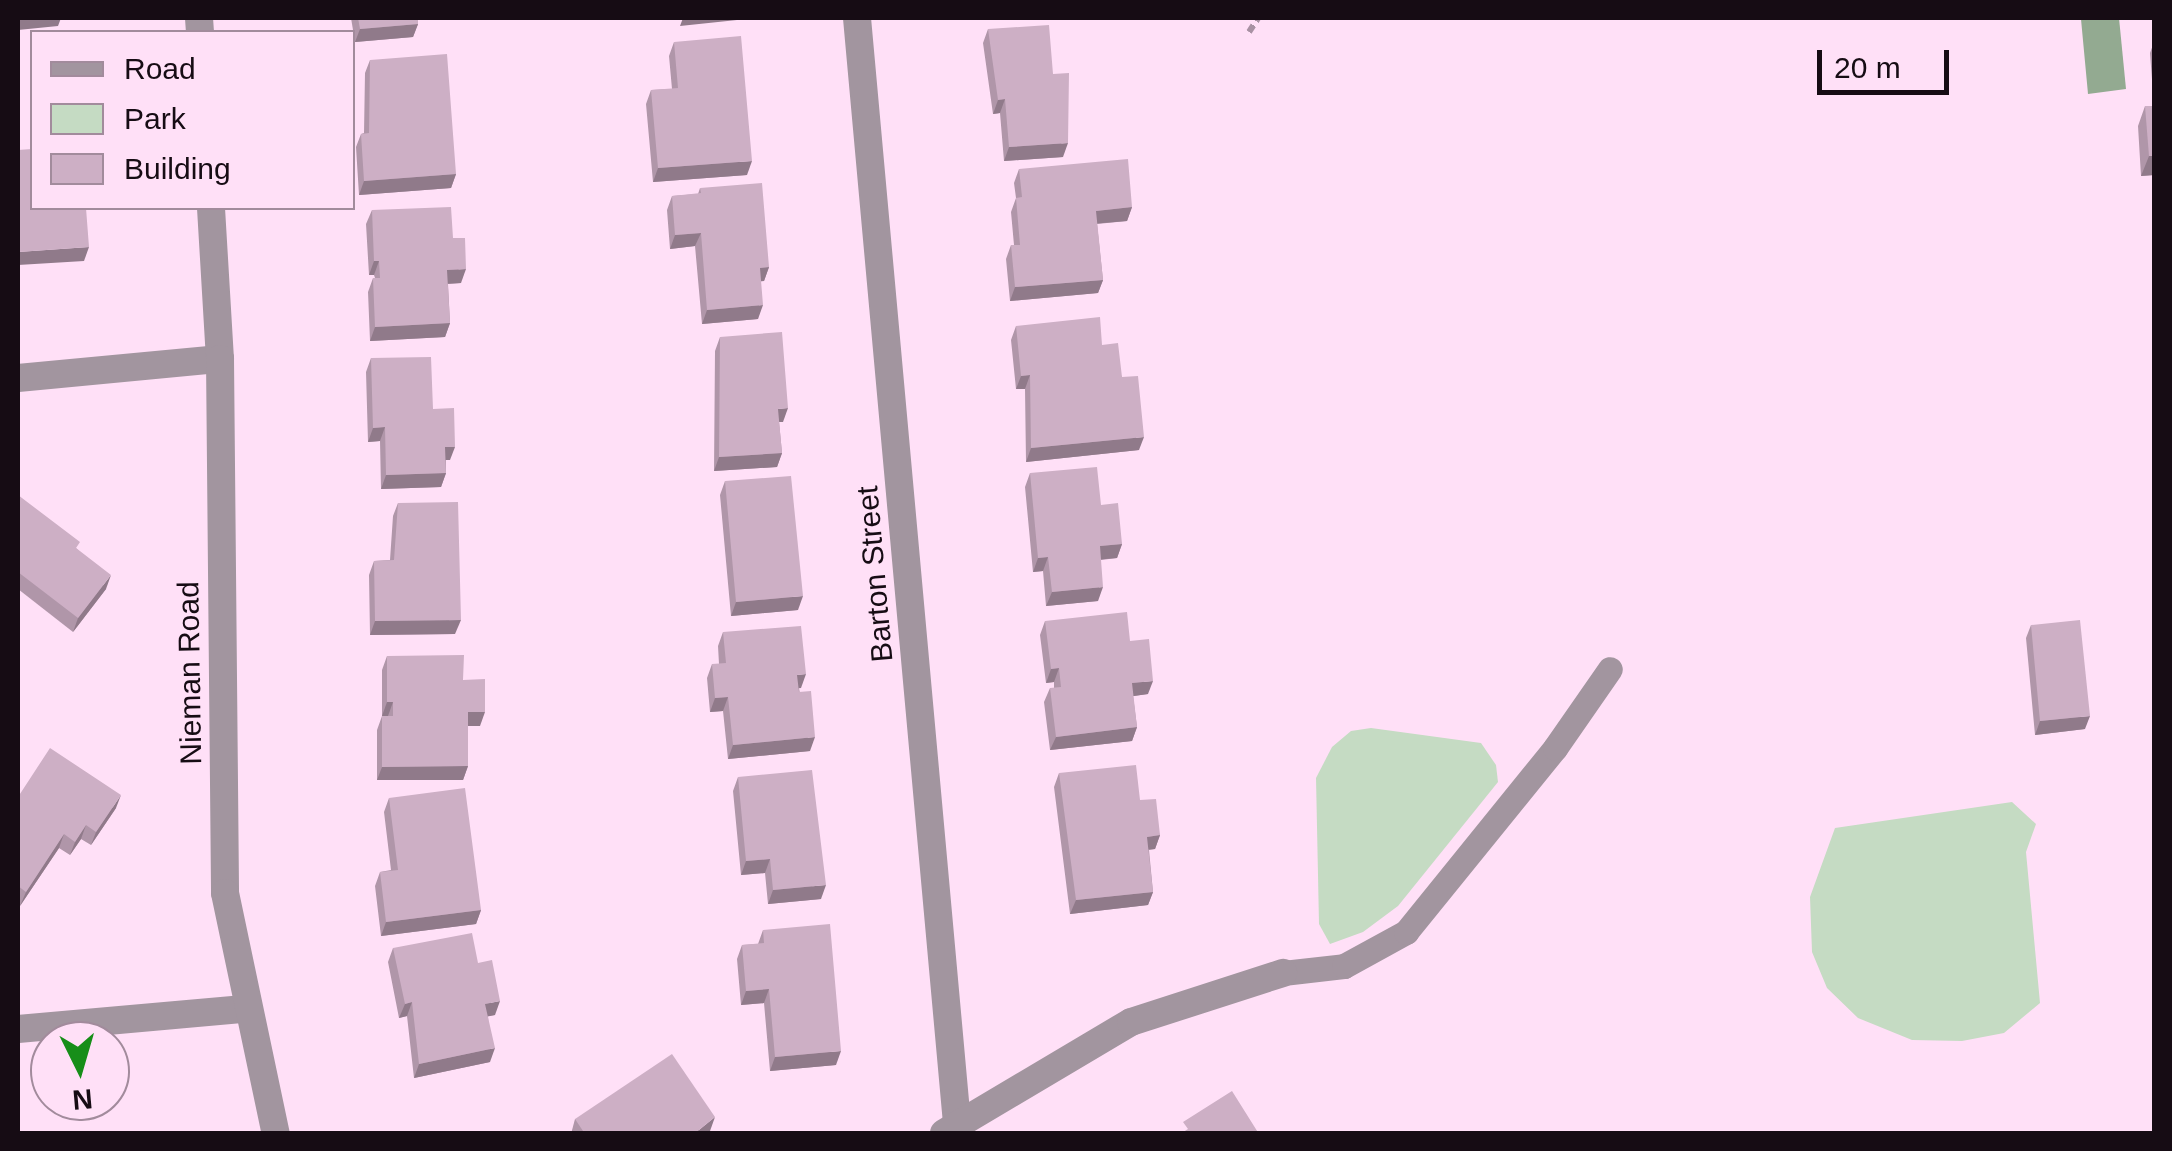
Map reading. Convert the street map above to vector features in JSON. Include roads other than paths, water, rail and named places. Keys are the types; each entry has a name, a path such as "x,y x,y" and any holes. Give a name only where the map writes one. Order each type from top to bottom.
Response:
{"street":[{"name":"Barton Street","path":"857,18 950,1129"},
{"name":"Nieman Road","path":"211,210 220,359 225,893 244,1009 276,1134"},
{"path":"18,378 220,359"},
{"path":"950,1129 1131,1022 1282,973"},
{"path":"18,1029 244,1009"}],"lane":[{"path":"1282,973 1344,966 1406,932 1555,748 1610,669"}]}
